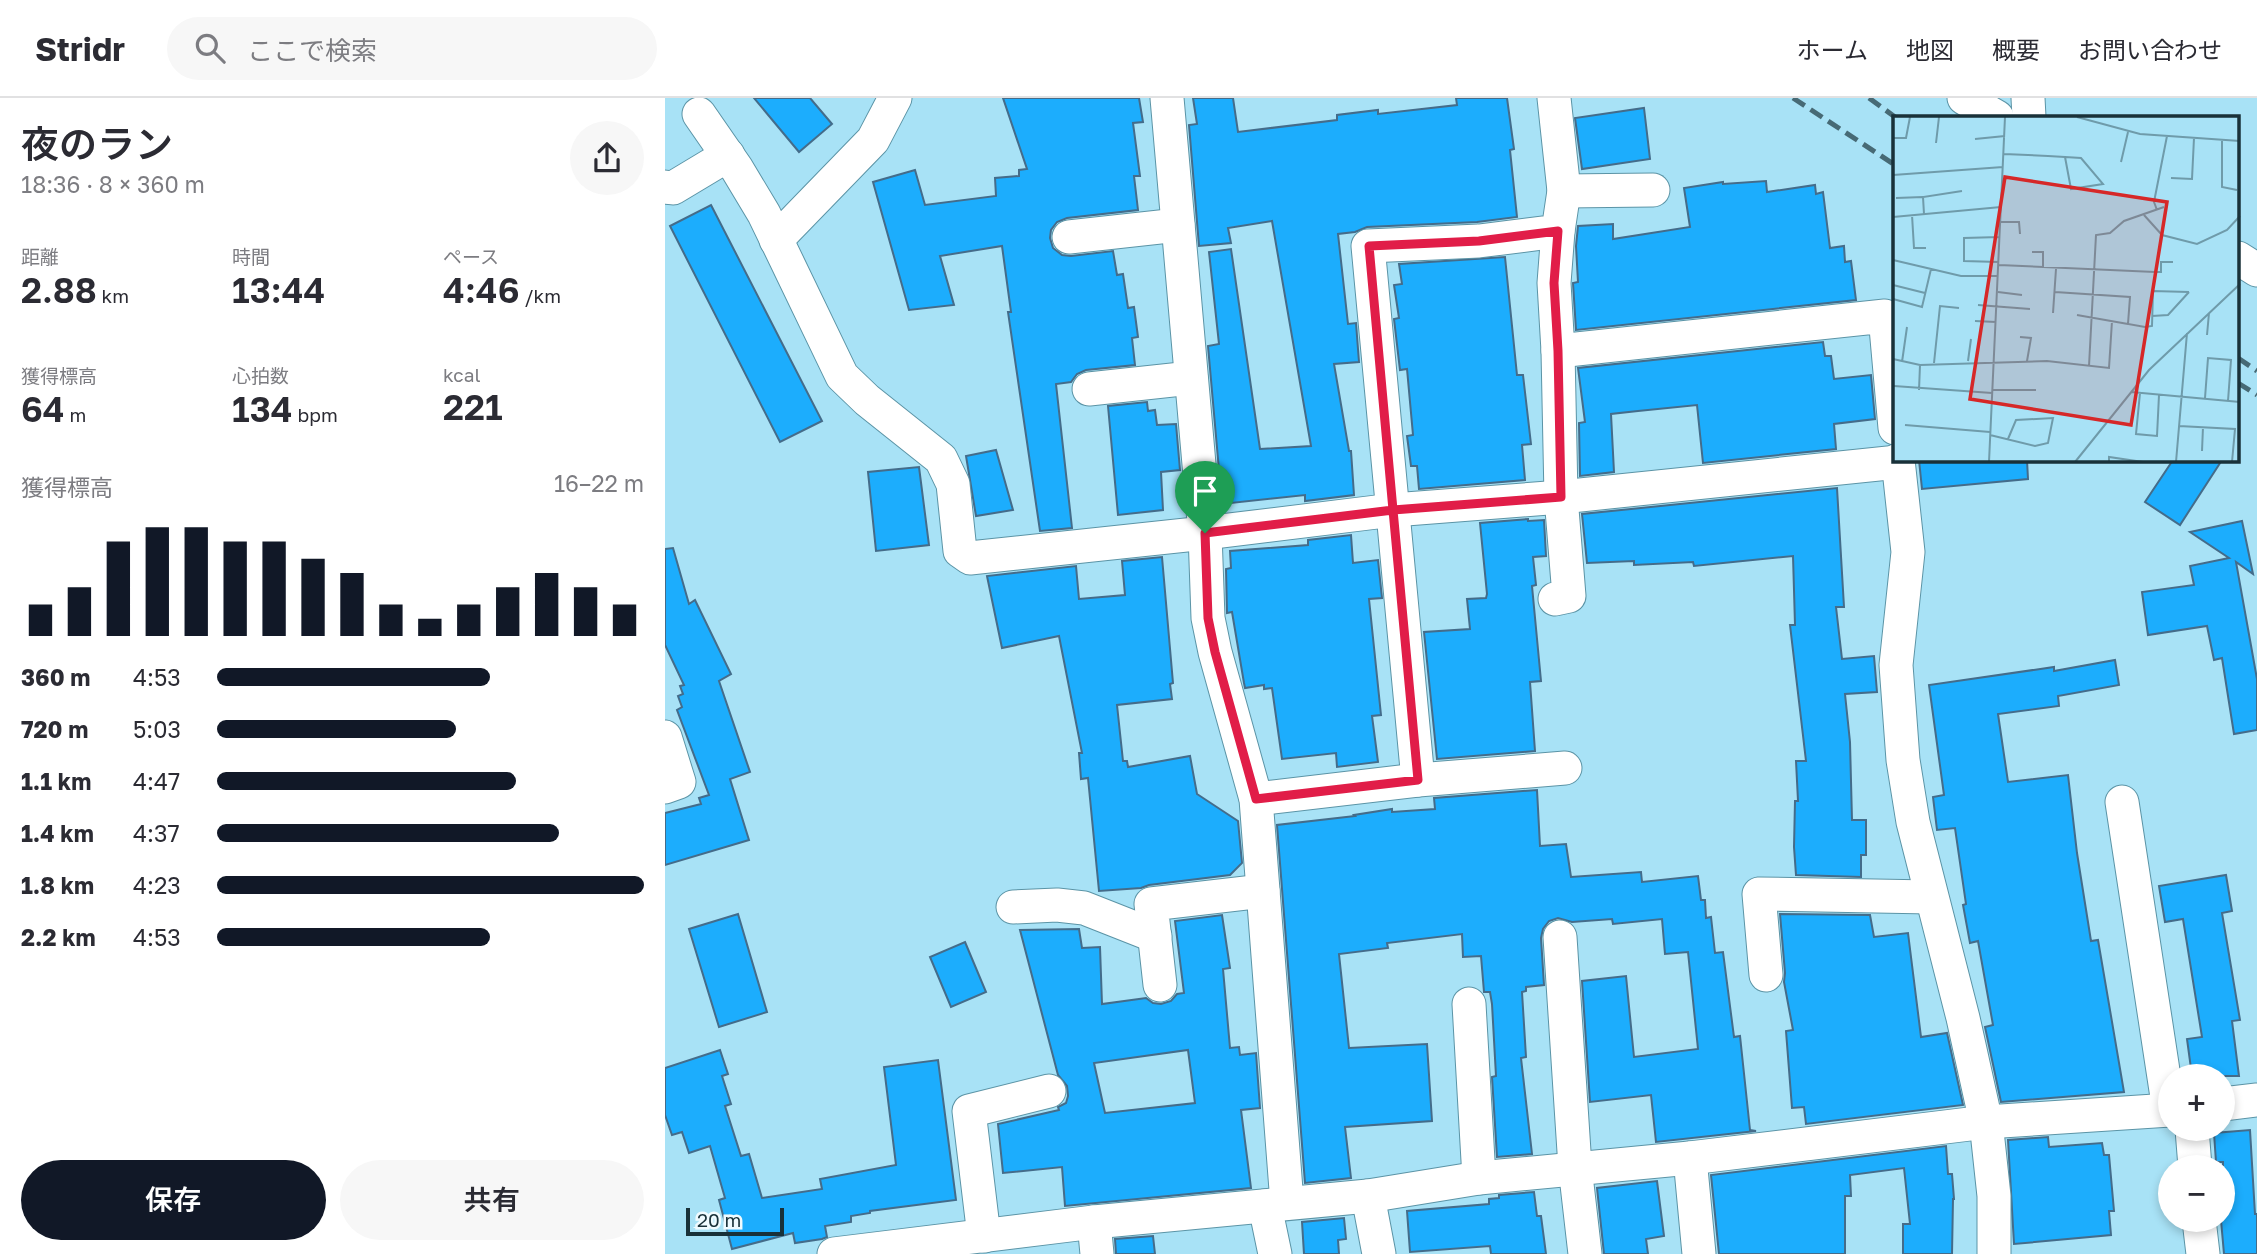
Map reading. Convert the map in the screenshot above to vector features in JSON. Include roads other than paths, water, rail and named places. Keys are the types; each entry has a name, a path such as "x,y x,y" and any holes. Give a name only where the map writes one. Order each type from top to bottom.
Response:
{"street":[{"path":"776,240 873,140 895,98"},
{"path":"1167,98 1205,533 1208,618 1256,799 1263,891 1276,1204 1275,1254"},
{"path":"1554,98 1564,191 1554,283 1561,497 1569,596 1555,599"},
{"path":"1964,98 1995,116"},
{"path":"2028,98 2029,116"},
{"path":"699,114 728,155 776,240 842,376 867,400 941,459 953,484 960,551 970,558 1393,510 1561,497 1893,462"},
{"path":"665,187 673,188 728,155"},
{"path":"1564,191 1653,190"},
{"path":"1069,237 1178,225"},
{"path":"1418,780 1369,246 1479,241 1558,231"},
{"path":"2239,259 2257,270"},
{"path":"1558,351 1885,316 1893,406"},
{"path":"1089,389 1191,378"},
{"path":"1898,462 1908,552 1896,665 1903,760 1913,822 1963,1018 1986,1122 1994,1196 1994,1254"},
{"path":"665,737 679,782 665,787"},
{"path":"1256,799 1418,780 1565,768"},
{"path":"2122,802 2163,1064"},
{"path":"1160,985 1151,904 1263,891"},
{"path":"1766,975 1759,894 1931,897"},
{"path":"1013,907 1057,905 1084,908 1155,936"},
{"path":"1560,937 1574,1167 1585,1254"},
{"path":"1469,1004 1479,1178"},
{"path":"984,1236 969,1111 1049,1091"},
{"path":"2235,1103 2257,1100"},
{"path":"834,1254 878,1252 984,1236 1095,1238 1276,1204 1368,1196 1479,1178 1690,1158 1986,1122 2158,1111"},
{"path":"1690,1158 1699,1254"},
{"path":"1368,1196 1378,1254"},
{"path":"2200,1232 2203,1254"}],"railway":[{"path":"1793,98 1893,164"},
{"path":"1869,98 1894,116"},
{"path":"2239,359 2257,371"},
{"path":"2239,384 2257,395"}]}
